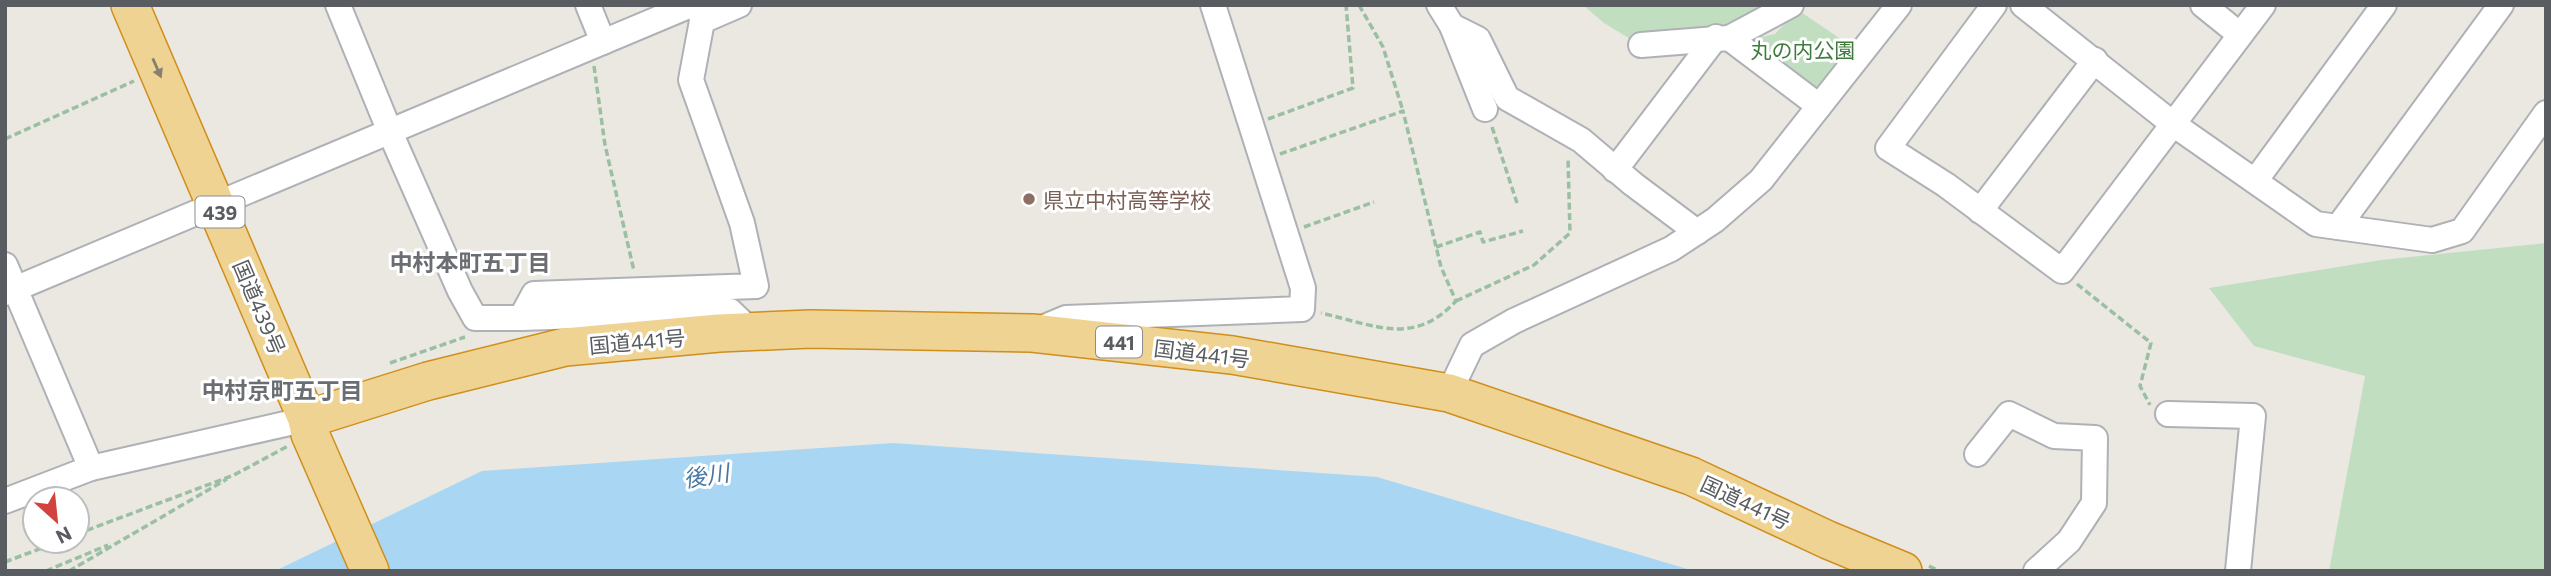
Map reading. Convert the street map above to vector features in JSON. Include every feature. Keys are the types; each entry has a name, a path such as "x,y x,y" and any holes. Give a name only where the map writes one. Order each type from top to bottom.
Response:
{"highway":[{"name":"国道439号","path":"130,5 217,204 370,571"},
{"name":"国道441号","path":"309,427 428,381 565,347 752,332 921,329 1031,333 1232,355 1449,393 1691,476 1828,540 1903,571"}],"street":[{"path":"338,5 390,132 460,291 475,318 730,311 752,332"},
{"path":"588,5 597,45"},
{"path":"10,291 597,45 698,11 739,5"},
{"path":"1031,333 1066,318 1302,309 1303,288 1213,5"},
{"path":"1641,46 1723,37 1791,5"},
{"path":"1449,393 1472,345 1514,321 1671,249 1697,232 1761,180 1899,5"},
{"path":"1994,5 1888,148 2062,271 2263,5"},
{"path":"2023,5 2174,124 2316,224 2432,240 2462,231 2546,113"},
{"path":"2203,5 2239,34"},
{"path":"2255,181 2384,5"},
{"path":"2338,227 2501,5"},
{"path":"520,318 534,294 757,286 742,223 691,80 698,11"},
{"path":"1446,15 1478,38 1507,98 1581,140 1615,170 1697,232"},
{"path":"1446,15 1485,109"},
{"path":"1723,37 1819,106"},
{"path":"1615,170 1723,37"},
{"path":"1980,211 2095,60"},
{"path":"5,265 10,291 90,468"},
{"path":"1978,454 2009,414 2054,436 2095,438 2094,503 2069,541 2036,571"},
{"path":"2168,414 2253,416 2238,571"},
{"path":"5,501 90,468 309,427"}],"path":[{"path":"1253,125 1353,88 1346,5"},
{"path":"1359,5 1382,47 1403,111 1436,247 1456,301"},
{"path":"597,45 606,145 639,290"},
{"path":"5,139 158,70"},
{"path":"1485,109 1517,203"},
{"path":"1264,159 1403,111"},
{"path":"1302,309 1405,331 1439,320 1456,301 1534,265 1570,233 1568,158"},
{"path":"1286,233 1374,202"},
{"path":"1436,247 1480,232 1483,242 1523,231"},
{"path":"2062,271 2151,343 2140,386 2151,408 2168,414"},
{"path":"69,571 234,475 309,427"},
{"path":"91,529 234,475"},
{"path":"46,571 123,539"},
{"path":"5,562 23,555"}],"green space":[{"path":"1583,5 1775,5 1764,13 1709,29 1632,40 1604,23"},
{"name":"丸の内公園","path":"1798,10 1851,46 1816,94 1750,45 1752,39 1775,34"},
{"path":"2546,243 2546,571 2329,571 2365,376 2254,346 2209,288 2381,260"}],"water":[{"name":"後川","path":"893,443 1377,477 1694,571 275,571 482,471"}],"place":[{"name":"県立中村高等学校","path":"1029,199"}],"district":[{"name":"中村本町五丁目","path":"470,262"},
{"name":"中村京町五丁目","path":"282,390"}]}
